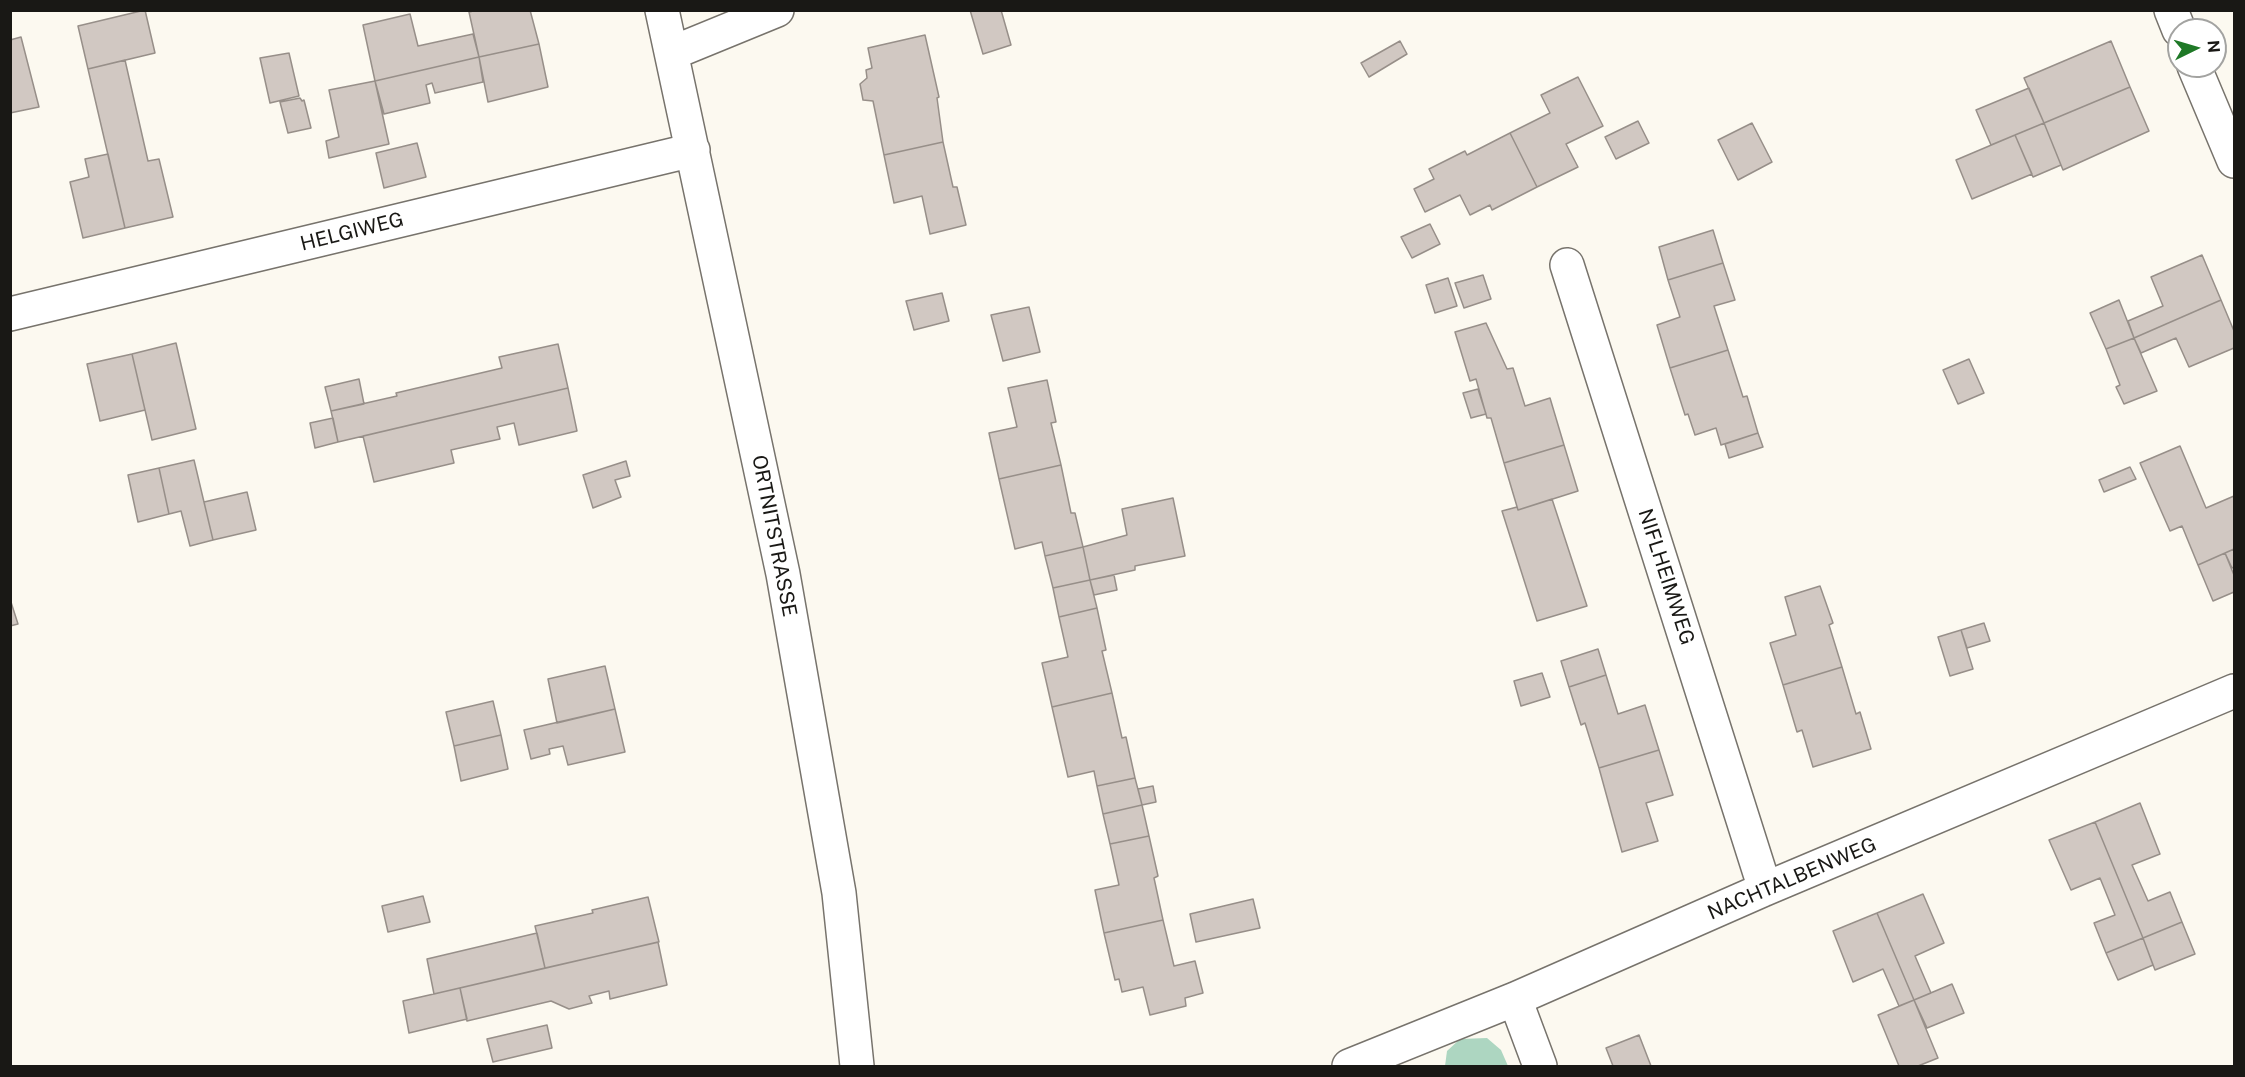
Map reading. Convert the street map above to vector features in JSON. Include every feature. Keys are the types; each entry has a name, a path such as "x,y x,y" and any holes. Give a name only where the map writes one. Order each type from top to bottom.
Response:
{"street":[{"name":"ORTNITSTRASSE","path":"662,10 783,574 839,893 857,1066"},
{"path":"672,53 777,10"},
{"path":"2199,78 2235,161"},
{"name":"HELGIWEG","path":"10,314 693,150"},
{"name":"NIFLHEIMWEG","path":"1567,265 1766,889"},
{"name":"NACHTALBENWEG","path":"1350,1066 1421,1053 1515,999 1766,889 2235,691"},
{"path":"1515,999 1540,1066"}],"green space":[{"path":"1487,1038 1501,1050 1508,1066 1445,1066 1447,1051 1460,1039"}],"building":[{"path":"145,10 155,53 88,69 78,26"},
{"path":"530,10 539,44 479,57 469,12"},
{"path":"970,10 1001,10 1011,45 983,54"},
{"path":"410,14 418,46 473,34 479,57 375,81 363,25"},
{"path":"925,35 939,97 937,98 943,142 884,155 873,101 863,100 860,84 867,78 866,70 872,68 868,48"},
{"path":"21,37 39,107 10,113 10,40"},
{"path":"1400,41 1407,54 1369,77 1361,63"},
{"path":"2111,41 2130,87 2044,123 2024,78"},
{"path":"539,44 548,87 488,102 479,57"},
{"path":"289,53 299,96 270,103 260,58"},
{"path":"479,57 483,82 435,93 432,83 426,85 430,103 384,114 375,81"},
{"path":"125,60 148,161 159,159 173,217 125,228 88,69"},
{"path":"1578,77 1603,126 1566,144 1578,167 1537,187 1510,133 1550,113 1541,95"},
{"path":"375,81 389,144 329,158 326,141 339,137 329,90"},
{"path":"2130,87 2149,131 2063,170 2044,123"},
{"path":"2029,88 2044,123 1991,145 1976,110"},
{"path":"300,98 304,100 311,128 288,133 280,102"},
{"path":"1638,121 1649,143 1616,159 1605,137"},
{"path":"1752,123 1772,162 1738,180 1718,140"},
{"path":"2044,123 2061,165 2033,177 2015,135"},
{"path":"1510,133 1537,187 1492,210 1490,205 1470,215 1460,195 1425,212 1414,189 1434,179 1429,169 1465,151 1467,155"},
{"path":"2015,135 2032,174 1972,199 1956,160"},
{"path":"943,142 953,187 957,187 966,225 930,234 922,196 894,203 884,155"},
{"path":"417,143 426,177 384,188 376,153"},
{"path":"108,154 125,228 83,238 70,182 89,177 85,159"},
{"path":"1430,224 1440,244 1412,258 1401,237"},
{"path":"1713,230 1723,263 1668,280 1659,247"},
{"path":"2202,255 2221,300 2134,338 2128,321 2163,306 2151,277"},
{"path":"1723,263 1735,300 1714,306 1728,350 1670,368 1657,325 1680,317 1668,280"},
{"path":"1483,275 1491,299 1464,308 1455,283"},
{"path":"1448,278 1457,306 1435,313 1426,285"},
{"path":"942,293 949,321 914,330 906,301"},
{"path":"2119,300 2134,338 2106,349 2090,313"},
{"path":"2221,300 2234,331 2234,348 2189,367 2176,338 2141,353 2134,338"},
{"path":"1029,307 1040,352 1003,361 991,315"},
{"path":"1486,323 1507,369 1513,368 1525,406 1550,398 1564,445 1504,463 1491,418 1487,418 1476,379 1470,381 1455,332"},
{"path":"2134,338 2157,391 2124,404 2116,387 2120,385 2106,349"},
{"path":"176,343 196,429 152,440 132,354"},
{"path":"558,344 568,388 338,442 331,411 502,368 499,357"},
{"path":"1728,350 1743,397 1747,396 1758,433 1721,445 1716,428 1695,435 1688,414 1685,415 1670,368"},
{"path":"132,354 145,410 100,421 87,364"},
{"path":"1969,359 1984,393 1958,404 1943,370"},
{"path":"359,379 364,404 331,411 325,387"},
{"path":"1047,380 1056,422 1051,423 1061,465 999,479 989,433 1017,427 1008,388"},
{"path":"568,388 577,431 519,445 514,423 497,427 500,439 451,450 454,463 374,482 363,436"},
{"path":"1478,389 1486,414 1471,418 1463,393"},
{"path":"333,418 338,442 315,448 310,423"},
{"path":"1758,433 1763,447 1729,458 1725,444"},
{"path":"1564,445 1578,491 1518,510 1504,463"},
{"path":"2180,446 2206,508 2234,496 2234,549 2198,565 2182,526 2170,531 2140,463"},
{"path":"194,460 213,540 190,546 181,511 169,514 159,468"},
{"path":"626,461 630,476 615,480 621,497 593,508 583,475"},
{"path":"1061,465 1071,513 1075,513 1083,547 1045,556 1042,542 1015,549 999,479"},
{"path":"2130,467 2136,479 2104,492 2099,480"},
{"path":"159,468 169,514 138,522 128,475"},
{"path":"247,492 256,530 213,540 204,502"},
{"path":"1173,498 1185,556 1135,566 1135,570 1090,580 1083,547 1127,535 1122,509"},
{"path":"1552,499 1587,606 1537,621 1502,511 1517,507 1518,510"},
{"path":"1083,547 1090,580 1053,588 1045,556"},
{"path":"2234,549 2234,567 2232,568 2225,553"},
{"path":"2225,553 2234,575 2234,592 2213,601 2198,565"},
{"path":"1114,575 1117,590 1094,595 1090,580"},
{"path":"1090,580 1097,608 1059,617 1053,588"},
{"path":"1820,586 1833,623 1829,625 1842,667 1783,685 1770,643 1796,635 1785,597"},
{"path":"10,599 18,624 10,626"},
{"path":"1097,608 1106,650 1102,651 1112,693 1052,707 1042,663 1068,657 1059,617"},
{"path":"1984,623 1990,641 1967,648 1961,630"},
{"path":"1961,630 1973,669 1950,676 1938,637"},
{"path":"1598,649 1606,675 1569,687 1561,661"},
{"path":"605,666 615,709 557,723 548,679"},
{"path":"1842,667 1856,714 1860,712 1871,749 1813,767 1802,730 1797,732 1783,685"},
{"path":"1542,673 1550,697 1521,706 1514,681"},
{"path":"1606,675 1618,714 1645,705 1659,750 1599,768 1585,723 1581,725 1569,687"},
{"path":"1112,693 1122,738 1126,737 1135,778 1097,786 1094,771 1068,777 1052,707"},
{"path":"493,701 501,735 454,746 446,712"},
{"path":"615,709 625,752 568,765 563,746 549,749 550,754 531,759 524,730"},
{"path":"501,735 508,769 461,781 454,746"},
{"path":"1659,750 1673,795 1646,803 1658,841 1622,852 1599,768"},
{"path":"1135,778 1142,805 1103,814 1097,786"},
{"path":"1153,786 1156,802 1142,805 1138,789"},
{"path":"2140,803 2160,854 2132,865 2148,901 2170,892 2182,922 2143,938 2095,822"},
{"path":"1142,805 1149,836 1110,844 1103,814"},
{"path":"2095,822 2143,938 2106,953 2094,923 2115,915 2100,878 2071,890 2049,840"},
{"path":"1149,836 1158,876 1154,878 1163,920 1104,933 1095,890 1119,885 1110,844"},
{"path":"1923,894 1944,943 1915,956 1931,993 1914,1000 1877,913"},
{"path":"423,896 430,922 388,932 382,906"},
{"path":"648,897 659,942 545,968 535,926 593,913 592,910"},
{"path":"1253,899 1260,928 1196,942 1190,914"},
{"path":"1877,913 1914,1000 1899,1006 1883,969 1853,982 1833,931"},
{"path":"1163,920 1174,966 1195,961 1203,993 1185,998 1186,1006 1150,1015 1143,987 1122,992 1119,979 1115,980 1104,933"},
{"path":"2182,922 2195,954 2155,970 2143,938"},
{"path":"537,933 545,968 434,994 427,959"},
{"path":"2143,938 2153,965 2118,980 2106,953"},
{"path":"658,942 667,985 610,999 609,991 589,996 592,1003 569,1009 551,1001 467,1021 460,988"},
{"path":"1952,984 1964,1013 1927,1028 1914,1000"},
{"path":"460,988 467,1019 409,1033 403,1001"},
{"path":"1914,1000 1938,1058 1918,1066 1899,1066 1878,1015"},
{"path":"547,1025 552,1048 493,1062 487,1039"},
{"path":"1639,1035 1651,1066 1613,1066 1606,1048"}]}
